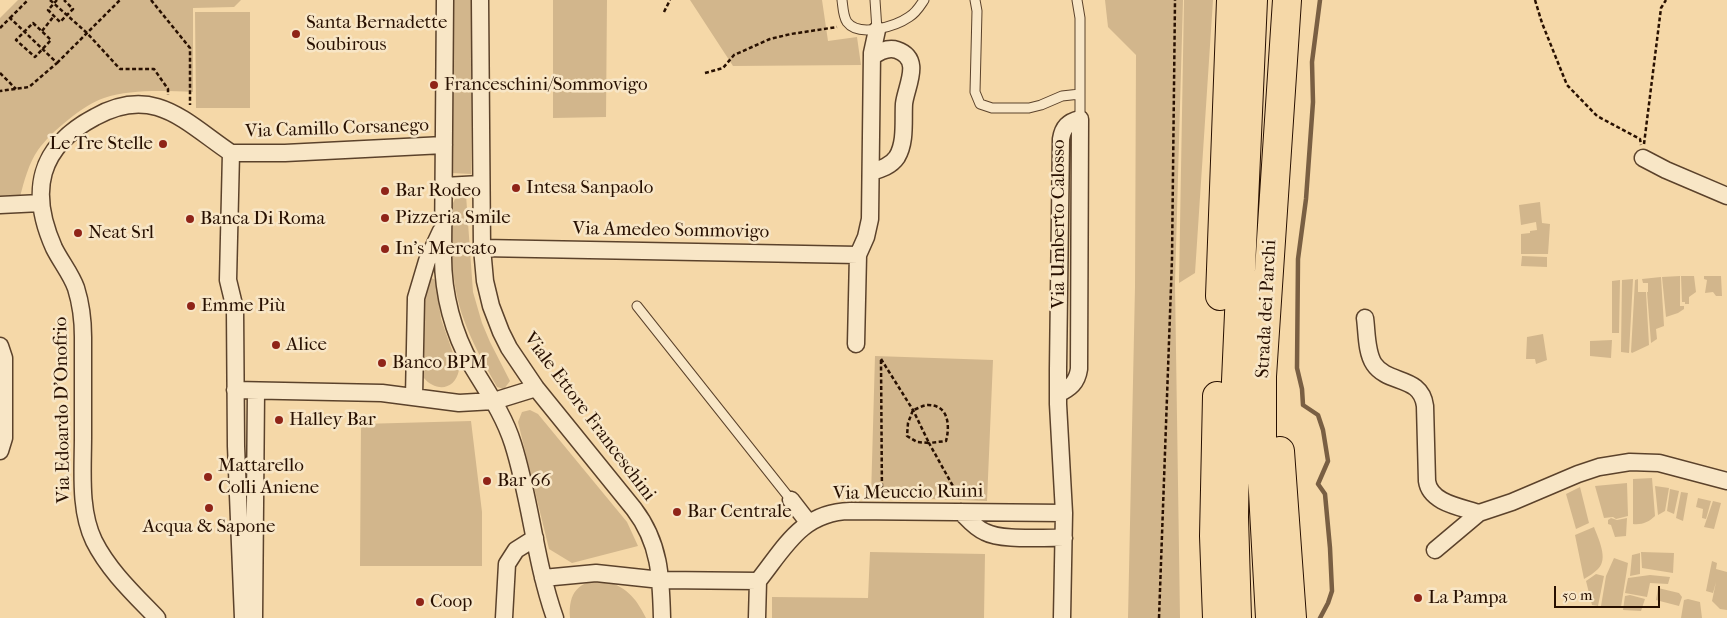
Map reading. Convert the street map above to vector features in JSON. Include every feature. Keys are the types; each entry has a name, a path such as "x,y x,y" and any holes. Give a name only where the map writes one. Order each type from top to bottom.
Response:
{"highway":[{"path":"1217,618 1214,536 1216,438 1231,0"},
{"name":"Strada dei Parchi","path":"1237,618 1234,499 1236,371 1254,0"},
{"name":"Strada dei Parchi","path":"1270,618 1262,474 1262,392 1287,0"},
{"path":"1271,242 1280,456 1292,618"}],"street":[{"path":"445,0 444,281 454,325 468,358 494,401 513,445 546,594 555,618"},
{"name":"Viale Ettore Franceschini","path":"480,0 482,248 485,281 495,319 509,348 536,388 639,516 647,530 653,544 661,580 662,618"},
{"path":"856,344 858,255 866,237 870,219 872,57 877,30"},
{"path":"871,172 889,165 900,152 903,140 905,101 912,72 907,56 898,51 890,49 872,57"},
{"name":"Via Edoardo D'Onofrio","path":"157,618 135,596 102,556 88,524 83,479 82,315 76,289 51,240 41,203 41,184 47,162 58,146 76,129 98,115 134,105 146,104 168,110 231,154"},
{"name":"Via Umberto Calosso","path":"1058,394 1071,387 1078,374 1080,119 1067,124 1061,136 1058,394 1064,513 1062,618"},
{"name":"Via Camillo Corsanego","path":"231,154 444,145"},
{"path":"231,154 228,280 235,309 236,446 247,618"},
{"path":"1643,158 1727,196"},
{"path":"444,186 481,184"},
{"path":"0,205 41,203"},
{"path":"414,397 416,298 427,261 443,227"},
{"name":"Via Amedeo Sommovigo","path":"482,248 858,255"},
{"path":"1059,276 1079,276"},
{"path":"1365,318 1370,356 1375,365 1383,372 1416,388 1423,396 1429,489 1439,499 1478,513"},
{"path":"0,346 4,358 4,438 0,451"},
{"path":"236,390 374,392 450,403 494,401 536,388"},
{"path":"247,618 256,391"},
{"path":"1435,550 1478,513 1512,502 1578,474 1616,464 1659,463 1727,481"},
{"path":"791,500 808,522"},
{"name":"Via Meuccio Ruini","path":"758,581 794,536 808,522 822,515 836,512 882,511 1064,513"},
{"path":"964,512 976,527 991,535 1064,538"},
{"path":"504,618 507,564 516,550 535,538"},
{"path":"543,578 596,573 661,580 758,581 757,618"}],"lane":[{"path":"842,0 848,24 856,28 877,30 909,17 924,0"},
{"path":"875,0 877,30"},
{"path":"976,0 975,92 980,104 992,108 1029,108 1062,96 1080,94"},
{"path":"1076,0 1080,18 1080,119"},
{"path":"637,306 791,500"}],"path":[{"path":"0,28 28,0"},
{"path":"50,0 87,33 120,68 154,69 168,89 168,110"},
{"path":"58,0 48,10 60,22 73,9 64,0"},
{"path":"0,90 29,87 57,63 120,0"},
{"path":"151,0 190,48 189,123"},
{"path":"664,12 670,0"},
{"path":"1159,618 1172,259 1175,0"},
{"path":"1535,0 1567,85 1597,116 1640,139 1643,158"},
{"path":"1643,158 1661,8 1666,0"},
{"path":"42,31 54,16"},
{"path":"10,18 57,63"},
{"path":"33,22 42,31 51,40 34,57 16,40 33,22"},
{"path":"705,73 723,68 734,55 770,39 848,24"},
{"path":"0,73 16,89"},
{"path":"882,511 881,358 913,410 964,512"},
{"path":"928,405 940,408 947,417 949,431 946,441 917,442 907,436 908,423 913,410 928,405"}],"shaded area":[{"path":"18,0 241,0 234,7 193,8 193,92 125,93 96,102 68,120 38,150 29,166 20,197 0,197 0,18"},
{"path":"452,0 473,0 471,174 451,173"},
{"path":"553,0 607,0 606,117 553,118"},
{"path":"690,0 822,0 828,41 857,37 861,65 733,66"},
{"path":"1105,0 1183,0 1175,283 1180,618 1128,618 1135,287 1136,55 1108,27"},
{"path":"1184,0 1213,0 1195,273 1179,283"},
{"path":"195,12 250,12 250,108 196,108"},
{"path":"459,195 466,195 473,292 482,323 510,381 504,389 497,387 475,346 467,329 456,292 451,249 451,219 452,205"},
{"path":"1540,202 1542,223 1550,224 1548,254 1521,254 1521,234 1537,230 1536,222 1521,225 1519,205"},
{"path":"1522,256 1547,257 1547,267 1521,266"},
{"path":"1680,276 1680,306 1684,306 1684,309 1666,317 1662,277"},
{"path":"1681,276 1694,276 1696,292 1689,297 1689,304 1682,302"},
{"path":"1704,276 1721,276 1722,296 1716,296 1713,292 1705,293 1707,280 1704,279"},
{"path":"1661,277 1664,326 1656,329 1657,339 1651,343 1648,283 1643,283 1642,279"},
{"path":"431,278 436,280 441,319 459,370 453,382 444,387 433,385 423,377 423,288 425,281"},
{"path":"1633,279 1629,353 1621,352 1622,280"},
{"path":"1638,279 1638,292 1646,292 1649,345 1632,353 1635,280"},
{"path":"1620,280 1619,333 1612,333 1612,281"},
{"path":"1543,334 1547,360 1536,364 1535,359 1526,359 1527,337"},
{"path":"1612,340 1611,358 1590,356 1590,341"},
{"path":"875,356 993,360 987,501 871,497"},
{"path":"530,410 538,414 627,522 638,546 572,563 549,549 518,422 522,412"},
{"path":"471,421 482,512 482,566 360,566 361,424"},
{"path":"1652,478 1655,516 1645,523 1633,524 1633,479"},
{"path":"1627,483 1628,516 1616,519 1613,517 1604,518 1595,486"},
{"path":"1655,486 1669,488 1665,511 1658,515"},
{"path":"1580,487 1589,523 1576,529 1566,494"},
{"path":"1670,489 1679,491 1674,514 1667,511"},
{"path":"1681,492 1688,493 1683,521 1676,518"},
{"path":"1698,498 1711,501 1706,519 1702,518 1703,509 1696,507"},
{"path":"1713,501 1721,503 1714,529 1704,527"},
{"path":"1611,518 1617,520 1627,518 1626,536 1615,537 1611,525 1608,524 1608,520"},
{"path":"1594,527 1602,548 1603,560 1598,569 1584,579 1575,535"},
{"path":"870,552 985,554 984,618 772,618 772,597 868,598"},
{"path":"1641,552 1674,553 1673,573 1642,568"},
{"path":"1640,553 1640,574 1630,576 1632,555"},
{"path":"1614,558 1628,563 1621,607 1601,606 1606,576"},
{"path":"1712,561 1717,563 1716,569 1727,572 1727,610 1720,609 1712,601 1716,582 1713,593 1706,591"},
{"path":"1596,574 1604,576 1598,606 1592,605 1586,581"},
{"path":"1650,575 1670,577 1668,584 1650,583 1647,597 1625,593 1628,578"},
{"path":"603,580 629,593 646,618 570,618 571,601 577,590 587,583"},
{"path":"1658,588 1679,593 1682,597 1679,606 1656,600"},
{"path":"1630,595 1645,599 1641,611 1623,610 1625,596"},
{"path":"1684,600 1700,602 1702,618 1681,618"}],"waterway":[{"path":"1320,0 1312,62 1313,102 1306,199 1298,259 1297,368 1302,389 1303,405 1318,415 1323,430 1328,461 1318,484 1325,494 1332,591 1320,618"}],"place":[{"name":"Santa Bernadette Soubirous","path":"296,34"},
{"name":"Franceschini/Sommovigo","path":"434,85"},
{"name":"Le Tre Stelle","path":"163,144"},
{"name":"Intesa Sanpaolo","path":"516,188"},
{"name":"Bar Rodeo","path":"385,191"},
{"name":"Pizzeria Smile","path":"385,218"},
{"name":"Banca Di Roma","path":"190,219"},
{"name":"Neat Srl","path":"78,233"},
{"name":"In's Mercato","path":"385,249"},
{"name":"Emme Più","path":"191,306"},
{"name":"Alice","path":"276,345"},
{"name":"Banco BPM","path":"382,363"},
{"name":"Halley Bar","path":"279,420"},
{"name":"Mattarello Colli Aniene","path":"208,477"},
{"name":"Bar 66","path":"487,481"},
{"name":"Acqua & Sapone","path":"209,508"},
{"name":"Bar Centrale","path":"677,512"},
{"name":"La Pampa","path":"1418,598"},
{"name":"Coop","path":"420,602"}]}
